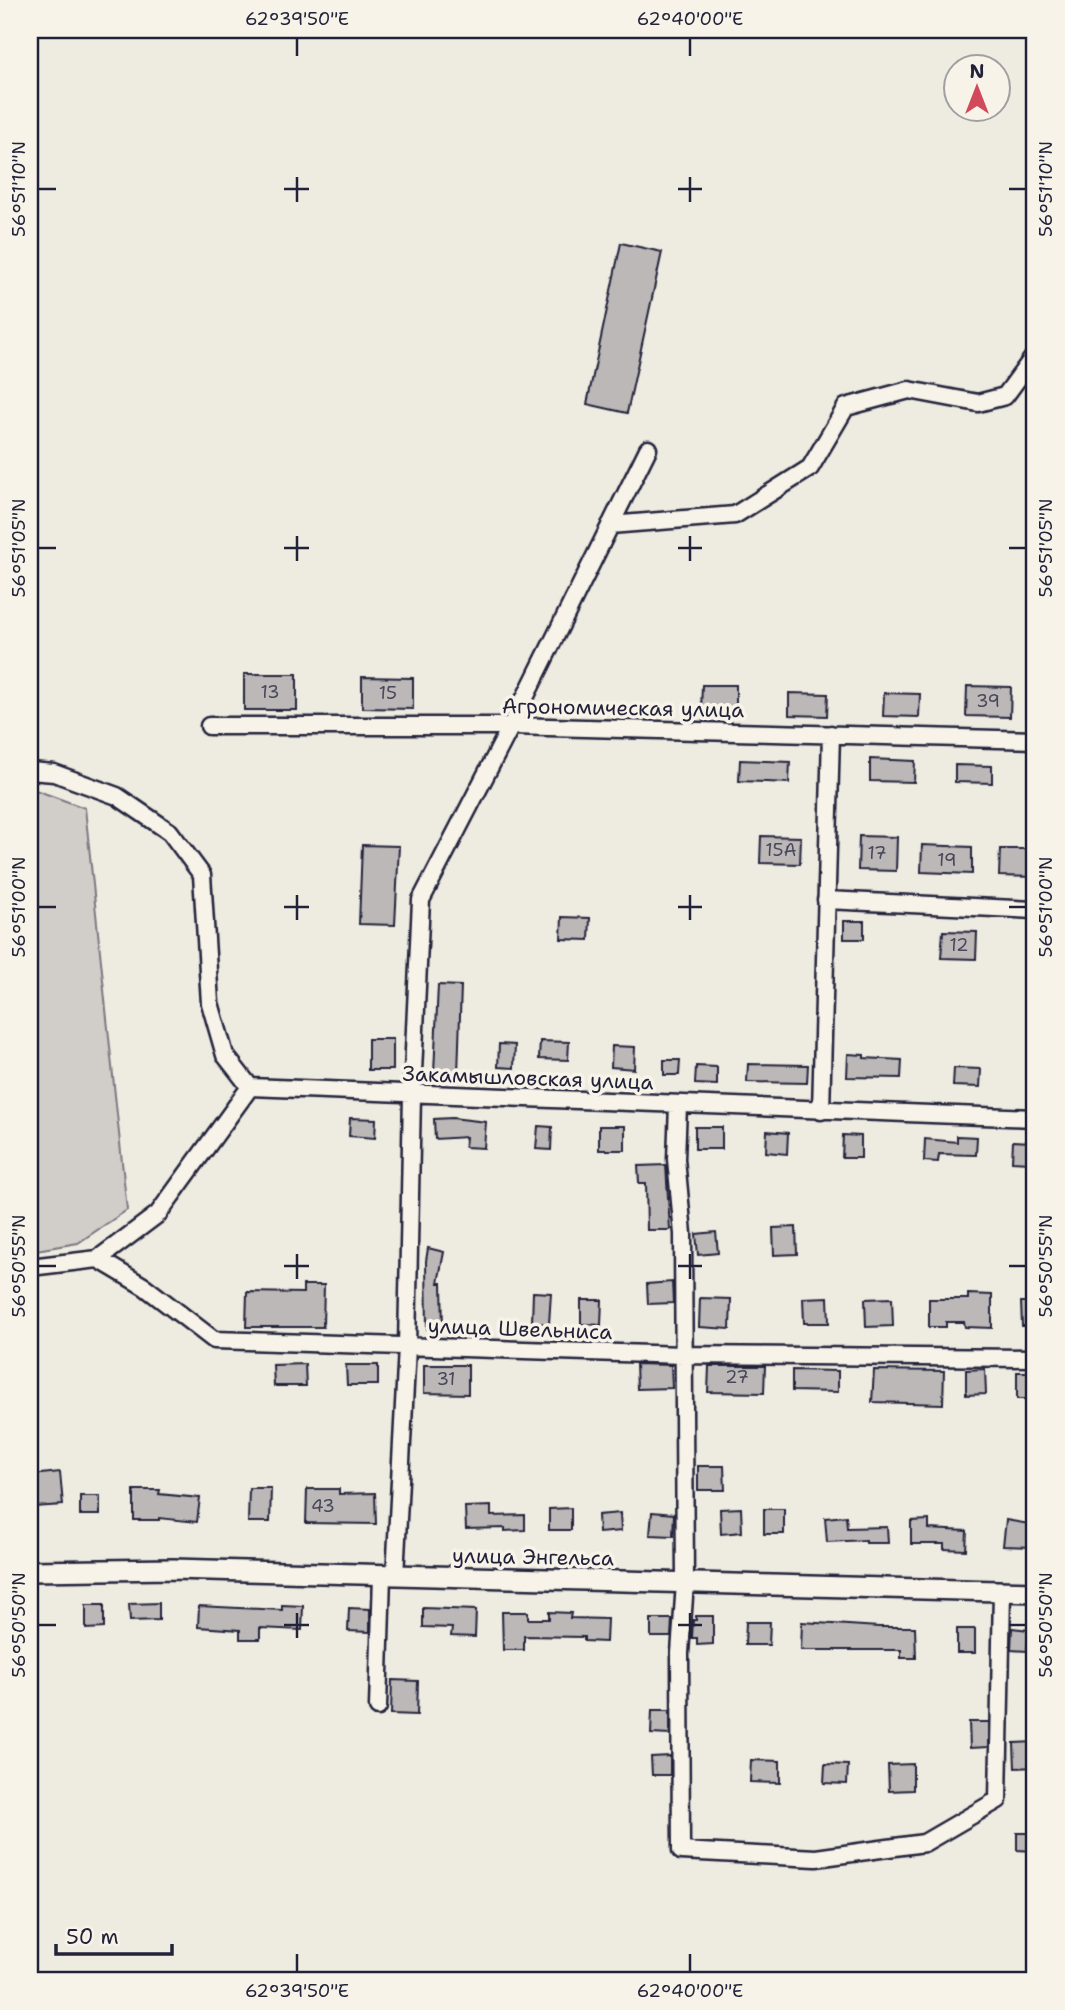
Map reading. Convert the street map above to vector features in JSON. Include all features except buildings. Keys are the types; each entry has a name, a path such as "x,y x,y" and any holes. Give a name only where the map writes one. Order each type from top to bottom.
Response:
{"main road":[{"name":"улица Энгельса","path":"30,1571 173,1569 1035,1592"}],"street":[{"path":"610,526 735,515 810,468 846,407 909,390 978,403 1005,396 1035,355"},
{"path":"378,1707 407,1347 412,1094 421,900 511,726 648,449"},
{"name":"Агрономическая улица","path":"209,726 511,726 1035,740"},
{"path":"821,1111 831,734"},
{"path":"30,771 54,773 117,796 170,832 202,875 210,1003 225,1055 250,1087 158,1214 98,1259 30,1267"},
{"path":"826,900 1035,910"},
{"name":"Закамышловская улица","path":"250,1087 1035,1118"},
{"path":"678,1105 676,1159 682,1234 685,1583 680,1653 681,1851 816,1858 924,1843 998,1800 1002,1591"},
{"name":"улица Швельниса","path":"98,1259 145,1287 214,1340 682,1355 1035,1358"}],"shaded area":[{"path":"30,788 85,808 127,1210 78,1243 30,1251"}]}
